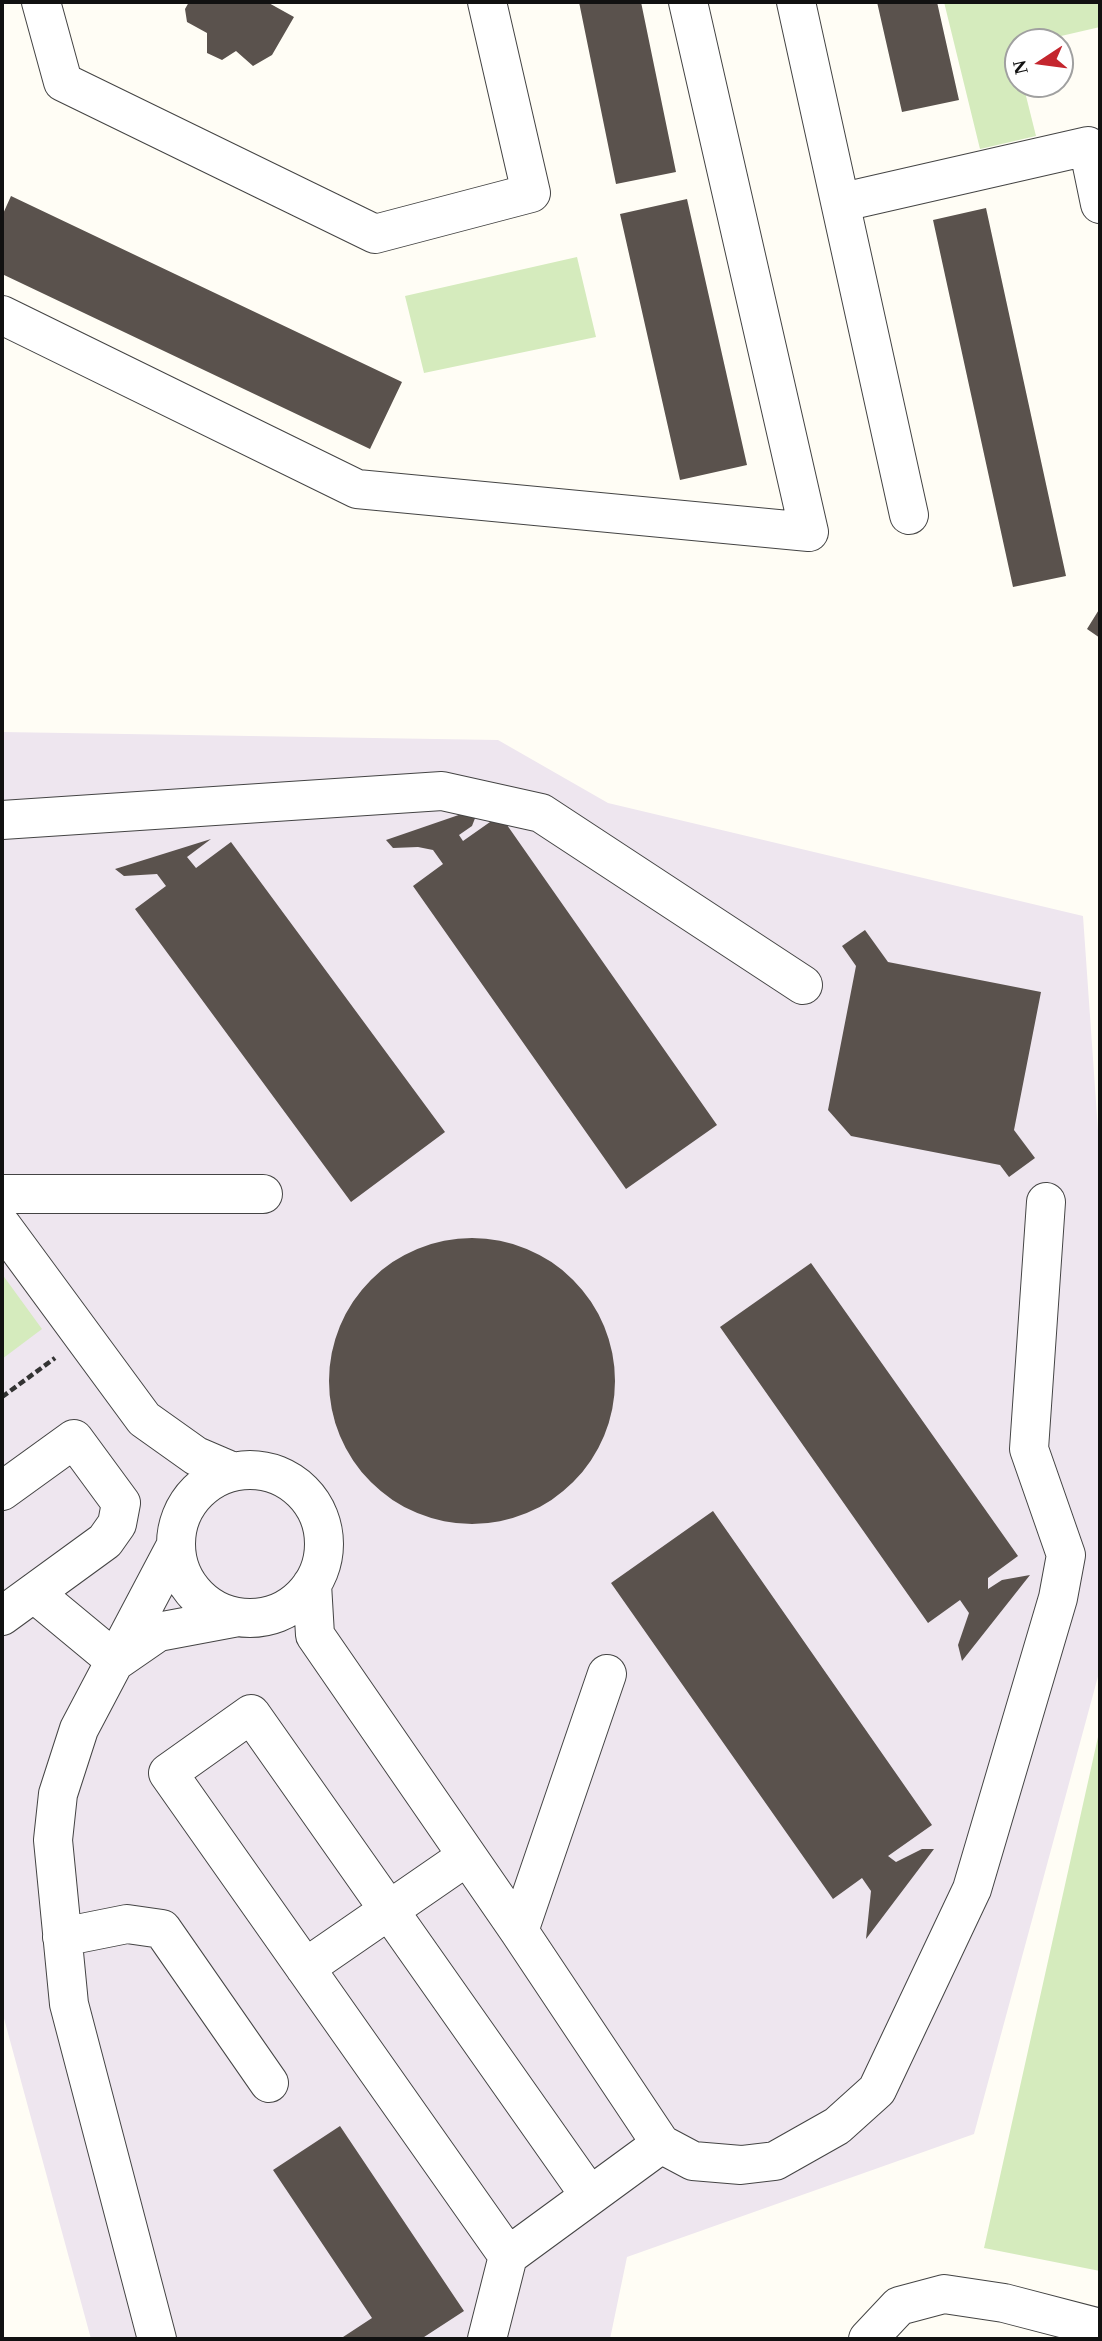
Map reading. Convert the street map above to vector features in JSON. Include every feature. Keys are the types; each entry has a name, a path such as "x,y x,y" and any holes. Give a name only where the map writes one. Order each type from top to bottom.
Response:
{"street":[{"path":"41,2 63,82 374,234 531,192 487,2"},
{"path":"2,315 357,489 809,532 688,2"},
{"path":"796,2 843,202 909,515"},
{"path":"843,202 1088,146 1100,204"},
{"path":"2,820 191,810 442,791 541,813 803,985"},
{"path":"2,1194 263,1194"},
{"path":"313,1584 315,1635 519,1931 661,2144 693,2161 741,2165 775,2161 837,2126 877,2090 972,1889 1058,1598 1066,1555 1029,1449 1046,1202"},
{"path":"2,1226 144,1419 170,1472 177,1498 176,1538 184,1579 206,1604 315,1635"},
{"path":"144,1419 196,1456 231,1471"},
{"path":"2,1491 74,1439 121,1503 117,1524 105,1541 2,1616"},
{"path":"116,1661 158,1632 254,1616 294,1603 313,1584 320,1568 323,1533 310,1500 283,1476 257,1470 231,1471 214,1478 189,1499 176,1538 116,1661 79,1729 58,1794 53,1840 69,2004 157,2339"},
{"path":"34,1592 116,1661"},
{"path":"519,1931 607,1674"},
{"path":"508,2256 168,1773 251,1714 590,2196"},
{"path":"305,1968 466,1857"},
{"path":"62,1937 127,1924 162,1929 269,2083"},
{"path":"487,2339 508,2256 661,2144"},
{"path":"868,2339 899,2306 944,2294 1004,2303 1094,2330"}],"shaded area":[{"path":"2,732 498,740 608,803 1083,916 1100,1159 1100,1669 974,2134 627,2257 610,2339 91,2339 2,2011"}],"green space":[{"path":"944,2 1100,2 1100,27 1074,33 1074,28 1004,28 1004,98 1026,98 1036,136 980,149"},
{"path":"577,257 596,337 424,373 405,296"},
{"path":"2,1274 42,1329 2,1359"},
{"path":"1100,1728 1100,2271 984,2248"}],"building":[{"path":"189,2 267,2 294,17 272,55 253,66 236,51 222,60 207,53 207,33 187,22 185,9"},
{"path":"579,2 641,2 676,172 616,184"},
{"path":"877,2 937,2 959,100 902,112"},
{"path":"11,196 402,382 370,449 2,274 2,216"},
{"path":"687,199 747,465 680,480 620,214"},
{"path":"986,208 1066,576 1013,587 933,220"},
{"path":"1100,608 1100,638 1087,629"},
{"path":"479,808 472,826 459,835 463,841 500,815 717,1125 626,1189 413,886 443,864 433,850 418,847 393,848 386,840"},
{"path":"211,839 187,857 196,868 231,842 445,1132 351,1202 135,909 166,886 157,874 124,876 115,869"},
{"path":"865,930 888,962 1041,992 1014,1130 1035,1158 1009,1177 1000,1165 851,1136 828,1110 856,966 842,946"},
{"path":"472,1238 500,1241 527,1249 573,1280 604,1326 612,1353 615,1381 612,1409 604,1436 573,1482 527,1513 500,1521 472,1524 444,1521 417,1513 371,1482 340,1436 332,1409 329,1381 332,1353 340,1326 371,1280 417,1249 444,1241"},
{"path":"811,1263 1018,1556 988,1578 988,1589 1002,1580 1030,1575 962,1661 958,1645 969,1613 960,1600 928,1623 720,1327"},
{"path":"713,1511 932,1825 888,1856 896,1862 922,1849 934,1849 866,1939 871,1891 862,1878 833,1899 611,1583"},
{"path":"340,2126 464,2311 421,2339 340,2339 372,2318 273,2170"}]}
